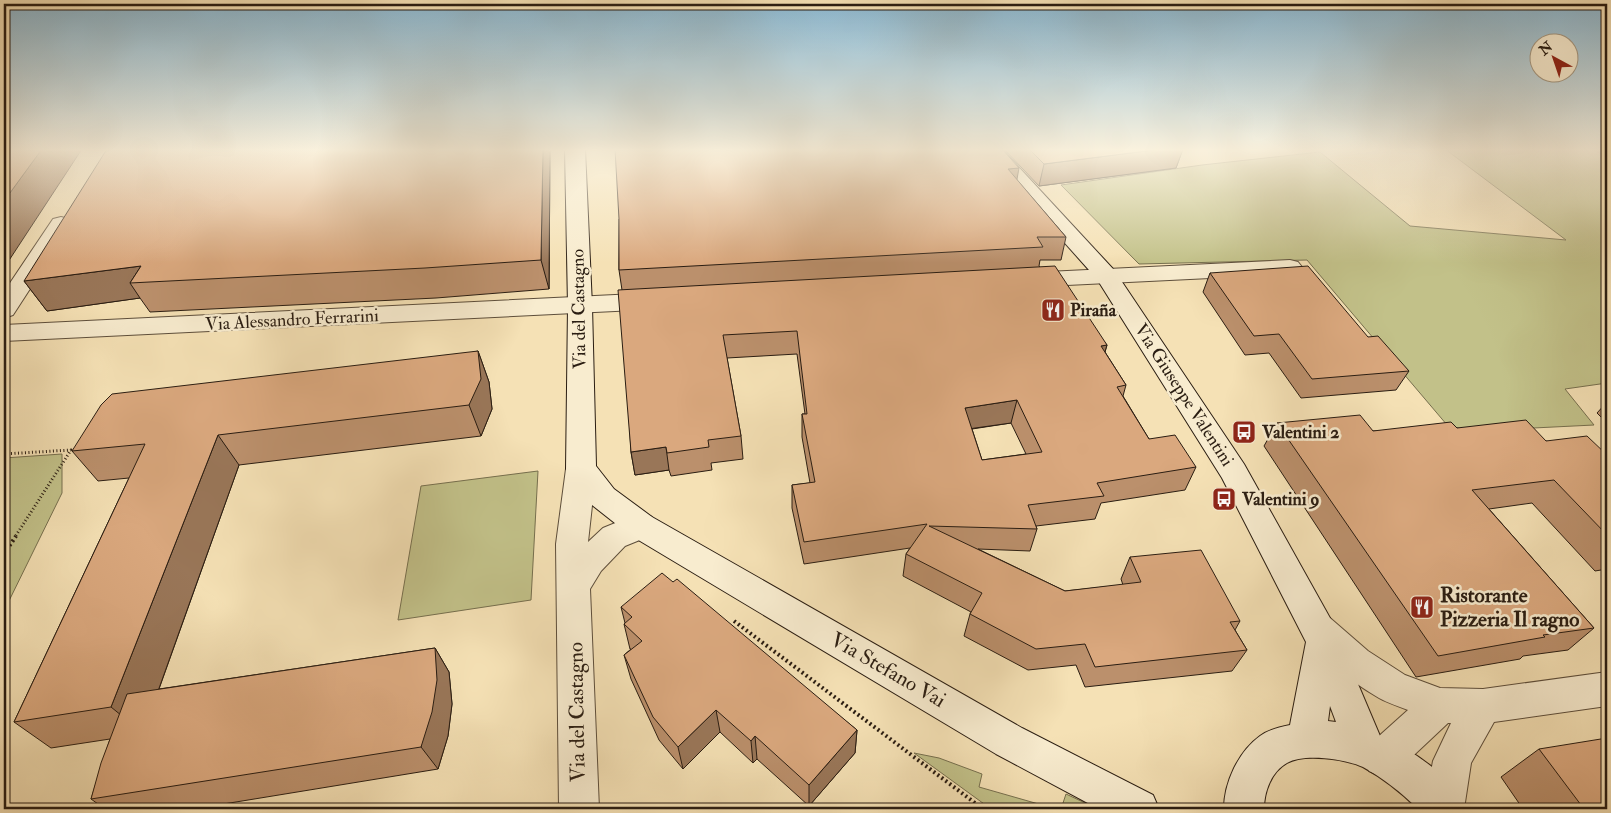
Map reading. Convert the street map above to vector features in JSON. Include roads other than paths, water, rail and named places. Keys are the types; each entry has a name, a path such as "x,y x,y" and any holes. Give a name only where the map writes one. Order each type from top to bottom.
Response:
{"street":[{"name":"Via del Castagno","path":"576,187 580,306 581,469 572,544 579,809"},
{"name":"Via Giuseppe Valentini","path":"1026,187 1106,275 1234,472 1320,636 1375,754"},
{"path":"4,310 72,206"},
{"path":"1006,281 1290,267"},
{"name":"Via Alessandro Ferrarini","path":"4,334 679,300"},
{"path":"581,469 603,497 641,526"},
{"path":"574,586 590,562 614,537 641,526"},
{"name":"Via Stefano Vai","path":"641,526 1010,741 1139,809"},
{"path":"1306,739 1320,636 1393,686 1440,706 1483,706 1607,689"},
{"path":"1375,754 1440,706"},
{"path":"1445,809 1452,761 1465,734 1483,706"},
{"path":"1244,809 1244,797 1254,768 1276,748 1306,739 1335,741 1375,754 1415,780 1445,809"}],"place":[{"name":"Piraña","path":"1053,310"},
{"name":"Valentini 2","path":"1244,432"},
{"name":"Valentini 9","path":"1224,499"},
{"name":"Ristorante Pizzeria Il ragno","path":"1422,607"}]}
